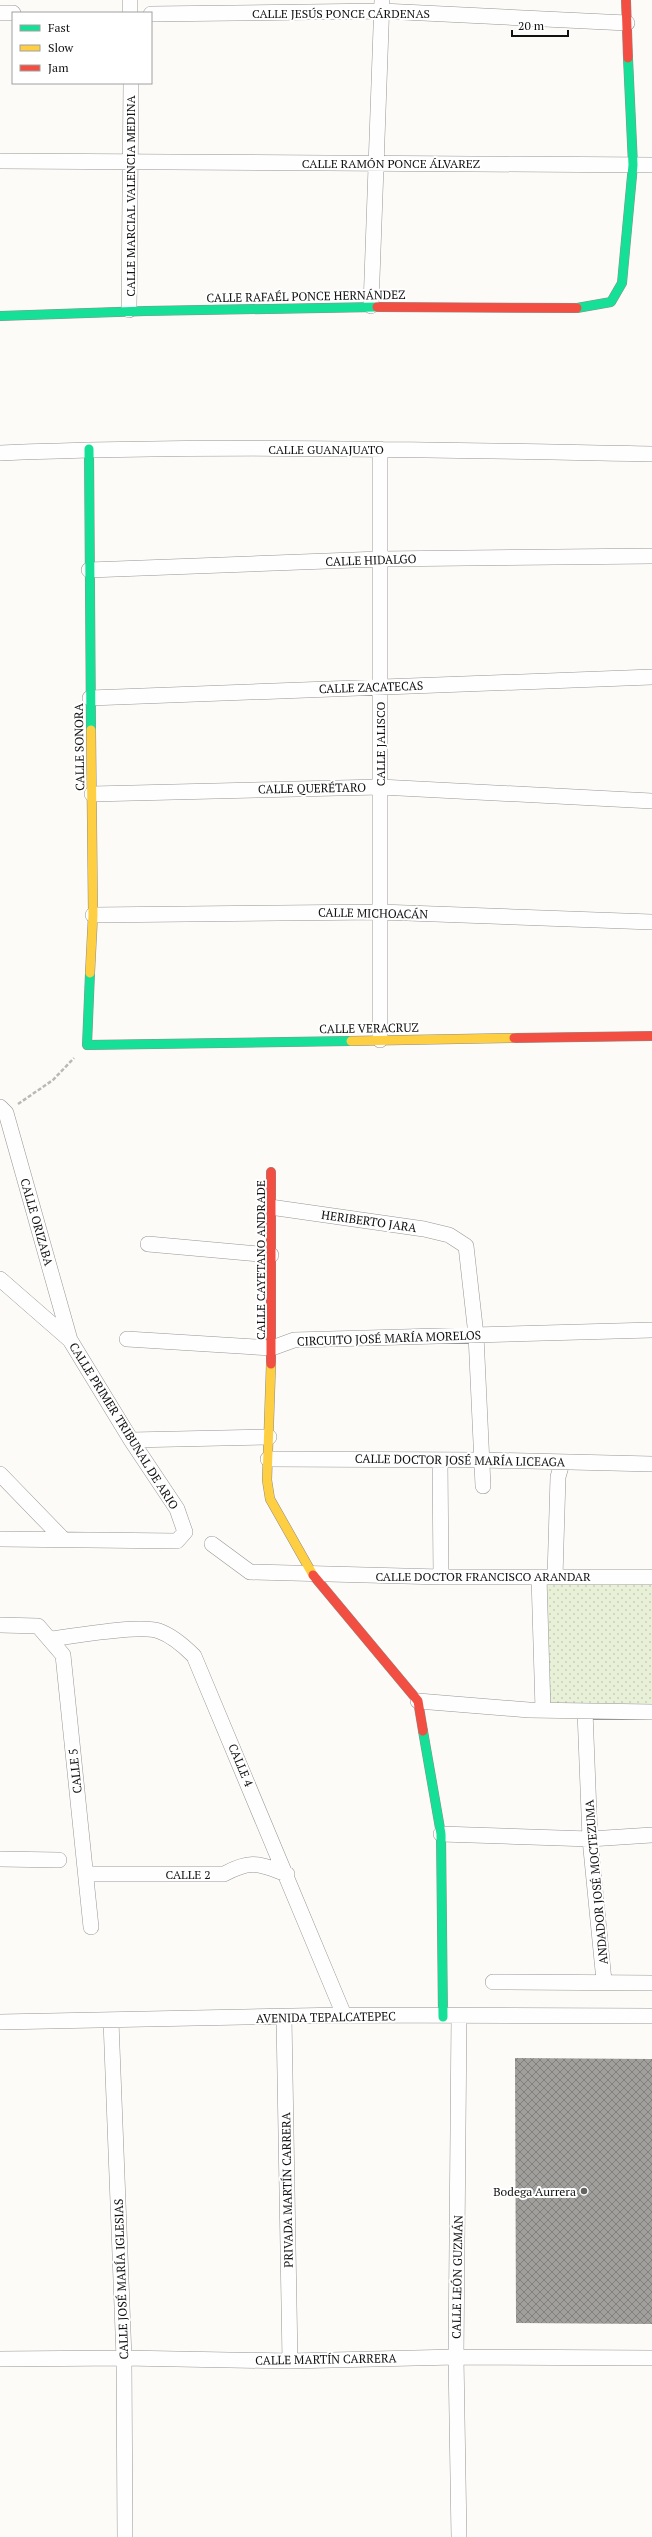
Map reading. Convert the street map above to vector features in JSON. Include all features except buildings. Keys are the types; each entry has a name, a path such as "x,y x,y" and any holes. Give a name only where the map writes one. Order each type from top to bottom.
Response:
{"street":[{"path":"130,0 130,12"},
{"path":"626,0 633,165"},
{"path":"371,306 382,5"},
{"name":"CALLE JESÚS PONCE CÁRDENAS","path":"152,14 382,5 627,23"},
{"path":"0,13 12,13"},
{"name":"CALLE MARCIAL VALENCIA MEDINA","path":"129,310 131,162 130,84"},
{"name":"CALLE RAMÓN PONCE ÁLVAREZ","path":"0,161 377,162 652,165"},
{"name":"CALLE RAFAÉL PONCE HERNÁNDEZ","path":"0,316 129,310 371,306 586,308 611,302 622,283 633,165"},
{"name":"CALLE GUANAJUATO","path":"0,453 89,449 380,449 652,454"},
{"name":"CALLE SONORA","path":"87,1045 93,915 89,449"},
{"name":"CALLE JALISCO","path":"380,449 380,1040"},
{"name":"CALLE HIDALGO","path":"89,570 380,559 652,556"},
{"name":"CALLE ZACATECAS","path":"90,698 652,677"},
{"name":"CALLE QUERÉTARO","path":"92,794 380,787 652,801"},
{"name":"CALLE MICHOACÁN","path":"93,915 380,912 652,922"},
{"name":"CALLE VERACRUZ","path":"87,1045 652,1036"},
{"name":"CALLE ORIZABA","path":"3,1110 70,1340"},
{"name":"CALLE CAYETANO ANDRADE","path":"271,1172 272,1348"},
{"name":"HERIBERTO JARA","path":"270,1207 424,1229 449,1235 466,1246 476,1335"},
{"path":"148,1244 271,1255"},
{"name":"CALLE PRIMER TRIBUNAL DE ARIO","path":"0,1279 70,1340 130,1440 177,1509 184,1532 177,1541 64,1540"},
{"name":"CIRCUITO JOSÉ MARÍA MORELOS","path":"272,1348 294,1340 652,1330"},
{"path":"476,1335 483,1486"},
{"path":"126,1339 272,1348 267,1480 270,1499 313,1575 418,1701 441,1834 443,2017"},
{"path":"130,1440 269,1437"},
{"name":"CALLE DOCTOR JOSÉ MARÍA LICEAGA","path":"268,1459 482,1460 652,1464"},
{"path":"440,1460 441,1577"},
{"path":"555,1577 558,1477 562,1463"},
{"path":"0,1474 64,1540"},
{"path":"0,1538 64,1540"},
{"name":"CALLE DOCTOR FRANCISCO ARANDAR","path":"212,1544 250,1572 313,1575 441,1577 652,1577"},
{"path":"536,1710 539,1577"},
{"name":"CALLE 5","path":"0,1625 38,1626 52,1639 63,1655 91,1927"},
{"name":"CALLE 4","path":"52,1639 114,1631 158,1630 178,1642 194,1656 287,1874 344,2015"},
{"path":"418,1701 536,1710 652,1712"},
{"name":"ANDADOR JOSÉ MOCTEZUMA","path":"585,1711 590,1839 604,1981"},
{"path":"441,1834 590,1839 652,1835"},
{"path":"0,1859 59,1860"},
{"name":"CALLE 2","path":"86,1874 224,1874 240,1866 256,1863 287,1874"},
{"path":"493,1982 604,1981 652,1983"},
{"name":"AVENIDA TEPALCATEPEC","path":"0,2022 284,2018 344,2015 443,2017 652,2016"},
{"name":"CALLE LEÓN GUZMÁN","path":"459,2016 456,2357 459,2537"},
{"name":"PRIVADA MARTÍN CARRERA","path":"284,2018 290,2361"},
{"name":"CALLE JOSÉ MARÍA IGLESIAS","path":"111,2021 124,2358 126,2537"},
{"name":"CALLE MARTÍN CARRERA","path":"0,2360 124,2358 290,2361 456,2357 652,2358"}],"path":[{"path":"3,1110 53,1080 87,1045"}],"green space":[{"path":"541,1578 652,1578 652,1710 545,1708"}],"traffic: fast":[{"path":"577,308 611,302 622,283 633,165 628,58"},
{"path":"0,316 146,311 377,307"},
{"path":"89,449 91,730"},
{"path":"90,973 87,1045 351,1041"},
{"path":"423,1731 441,1834 443,2017"}],"traffic: slow":[{"path":"90,973 93,915 91,730"},
{"path":"351,1041 514,1038"},
{"path":"271,1364 267,1480 270,1499 313,1575"}],"traffic: jam":[{"path":"626,0 628,58"},
{"path":"377,307 577,308"},
{"path":"514,1038 652,1036"},
{"path":"271,1172 271,1364"},
{"path":"313,1575 418,1701 423,1731"}],"place":[{"name":"Bodega Aurrera","path":"584,2191"}]}
